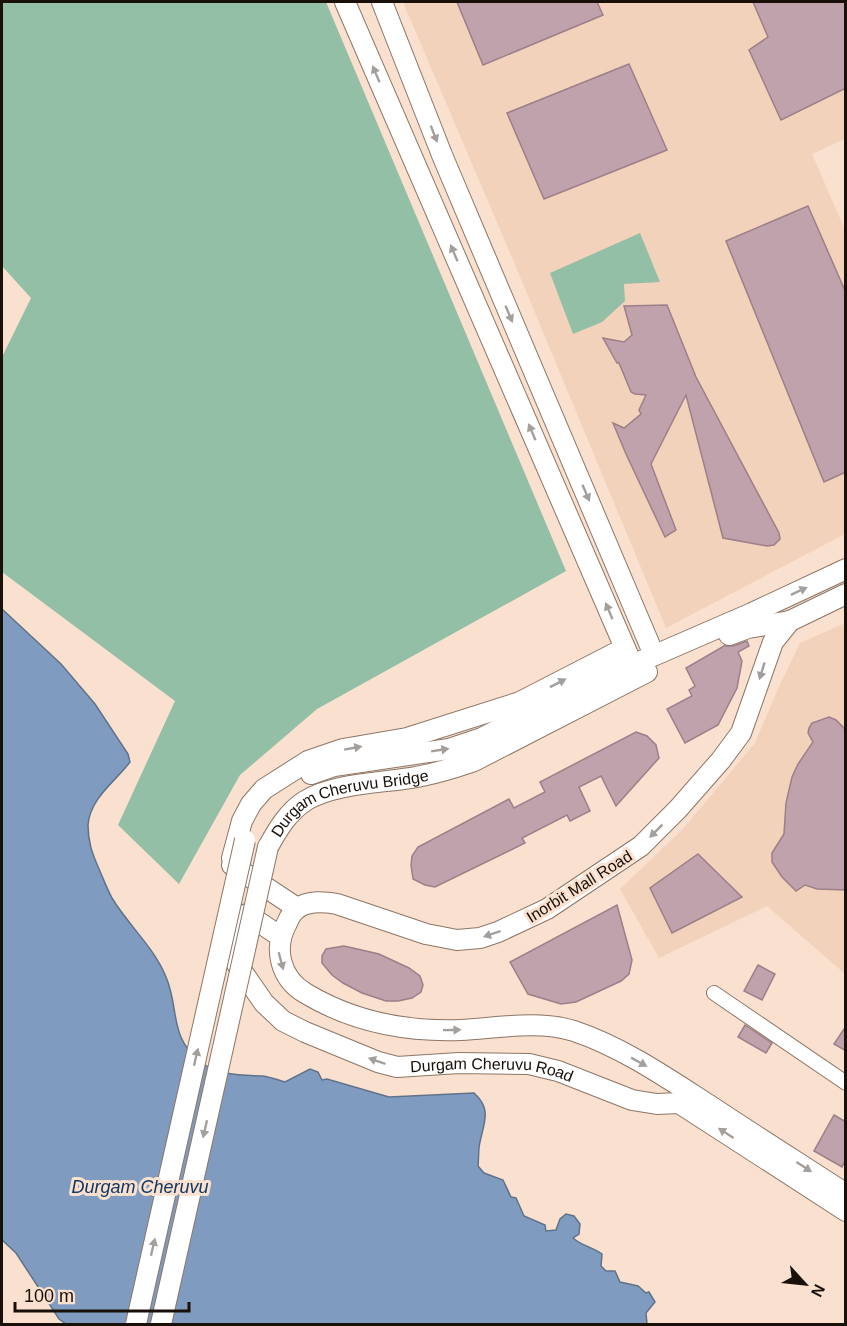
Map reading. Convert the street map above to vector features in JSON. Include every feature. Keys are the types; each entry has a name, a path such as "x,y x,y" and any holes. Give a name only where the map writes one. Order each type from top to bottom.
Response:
{"main road":[{"path":"345,2 629,656 520,702 406,738 343,749 309,760 264,789 251,804 242,821 234,846 231,866 297,908 288,920 281,937 279,952 282,968 290,980 303,992 342,1012 398,1028 460,1030 519,1025 572,1031 616,1050 667,1078 846,1194"},
{"path":"382,2 442,155 654,655"},
{"name":"Durgam Cheruvu Bridge","path":"136,1324 245,840 255,821 275,796 295,782 334,766 449,749 482,738 536,710 629,656 654,655 846,569"},
{"name":"Inorbit Mall Road","path":"297,908 324,902 337,904 426,934 457,940 480,938 498,932 547,909 641,846 685,801 741,733 773,642 790,621 846,594"},
{"name":"Durgam Cheruvu Bridge","path":"161,1324 268,846 288,815 306,800 328,791 406,779 466,764 629,680 728,635 748,628 790,621"},
{"name":"Durgam Cheruvu Road","path":"231,866 230,918 232,947 237,964 264,1002 284,1021 378,1062 398,1067 459,1063 529,1064 558,1071 632,1100 657,1104 679,1103 846,1211"},
{"path":"247,914 281,937"}],"street":[{"path":"714,993 846,1083"}],"shaded area":[{"path":"403,2 845,2 845,139 812,154 845,230 845,534 666,628"},
{"path":"845,623 845,974 767,906 659,958 620,889 682,830 755,743 800,643"}],"green space":[{"path":"2,2 326,2 566,571 317,709 240,775 179,884 118,825 175,701 2,572 2,357 31,298 2,266"},
{"path":"640,233 660,282 624,284 625,301 602,322 573,334 550,273"}],"water":[{"name":"Durgam Cheruvu","path":"2,609 61,664 95,704 128,754 130,762 98,798 93,807 88,825 90,842 94,858 112,898 161,966 170,989 179,1033 191,1053 202,1063 223,1073 263,1076 285,1082 310,1069 318,1072 322,1080 327,1079 389,1097 474,1093 485,1110 478,1166 484,1173 503,1180 511,1197 516,1198 524,1216 545,1225 546,1231 556,1230 560,1219 566,1214 574,1216 580,1224 579,1234 573,1238 602,1254 601,1266 606,1271 615,1271 620,1282 638,1286 646,1293 649,1292 655,1302 646,1313 647,1324 66,1324 59,1319 16,1253 2,1240"}],"building":[{"path":"457,2 597,2 603,15 483,65"},
{"path":"753,2 846,2 846,88 781,120 749,50 768,37"},
{"path":"629,64 667,150 544,199 507,113"},
{"path":"808,206 846,293 846,472 824,482 726,241"},
{"path":"667,305 696,377 779,533 780,539 774,545 767,546 723,538 686,395 651,464 676,530 665,537 626,454 613,423 624,428 641,414 639,410 646,395 631,392 619,363 603,338 624,342 632,335 624,306"},
{"path":"747,641 749,646 738,652 742,661 737,688 718,725 685,743 667,709 692,696 689,690 695,686 686,668 724,646 733,646"},
{"path":"829,717 836,720 846,730 846,890 817,889 805,885 796,891 782,877 772,862 772,853 784,834 786,803 792,777 813,742 808,733 809,728 812,723"},
{"path":"636,732 647,736 656,745 659,758 616,806 601,776 579,787 590,811 570,821 567,815 522,838 525,843 435,887 413,879 412,856 418,847 509,799 514,808 545,792 540,782"},
{"path":"698,854 742,897 672,933 650,888"},
{"path":"617,905 632,960 629,974 621,981 576,1002 561,1004 528,994 510,962"},
{"path":"344,946 379,954 409,968 420,976 423,985 421,992 412,998 386,1001 362,993 343,983 322,963 322,956 326,949"},
{"path":"758,965 775,974 762,1000 744,991"},
{"path":"745,1025 772,1043 766,1053 738,1037"},
{"path":"846,1026 846,1051 834,1044"},
{"path":"834,1115 846,1122 846,1159 842,1167 814,1151"}]}
